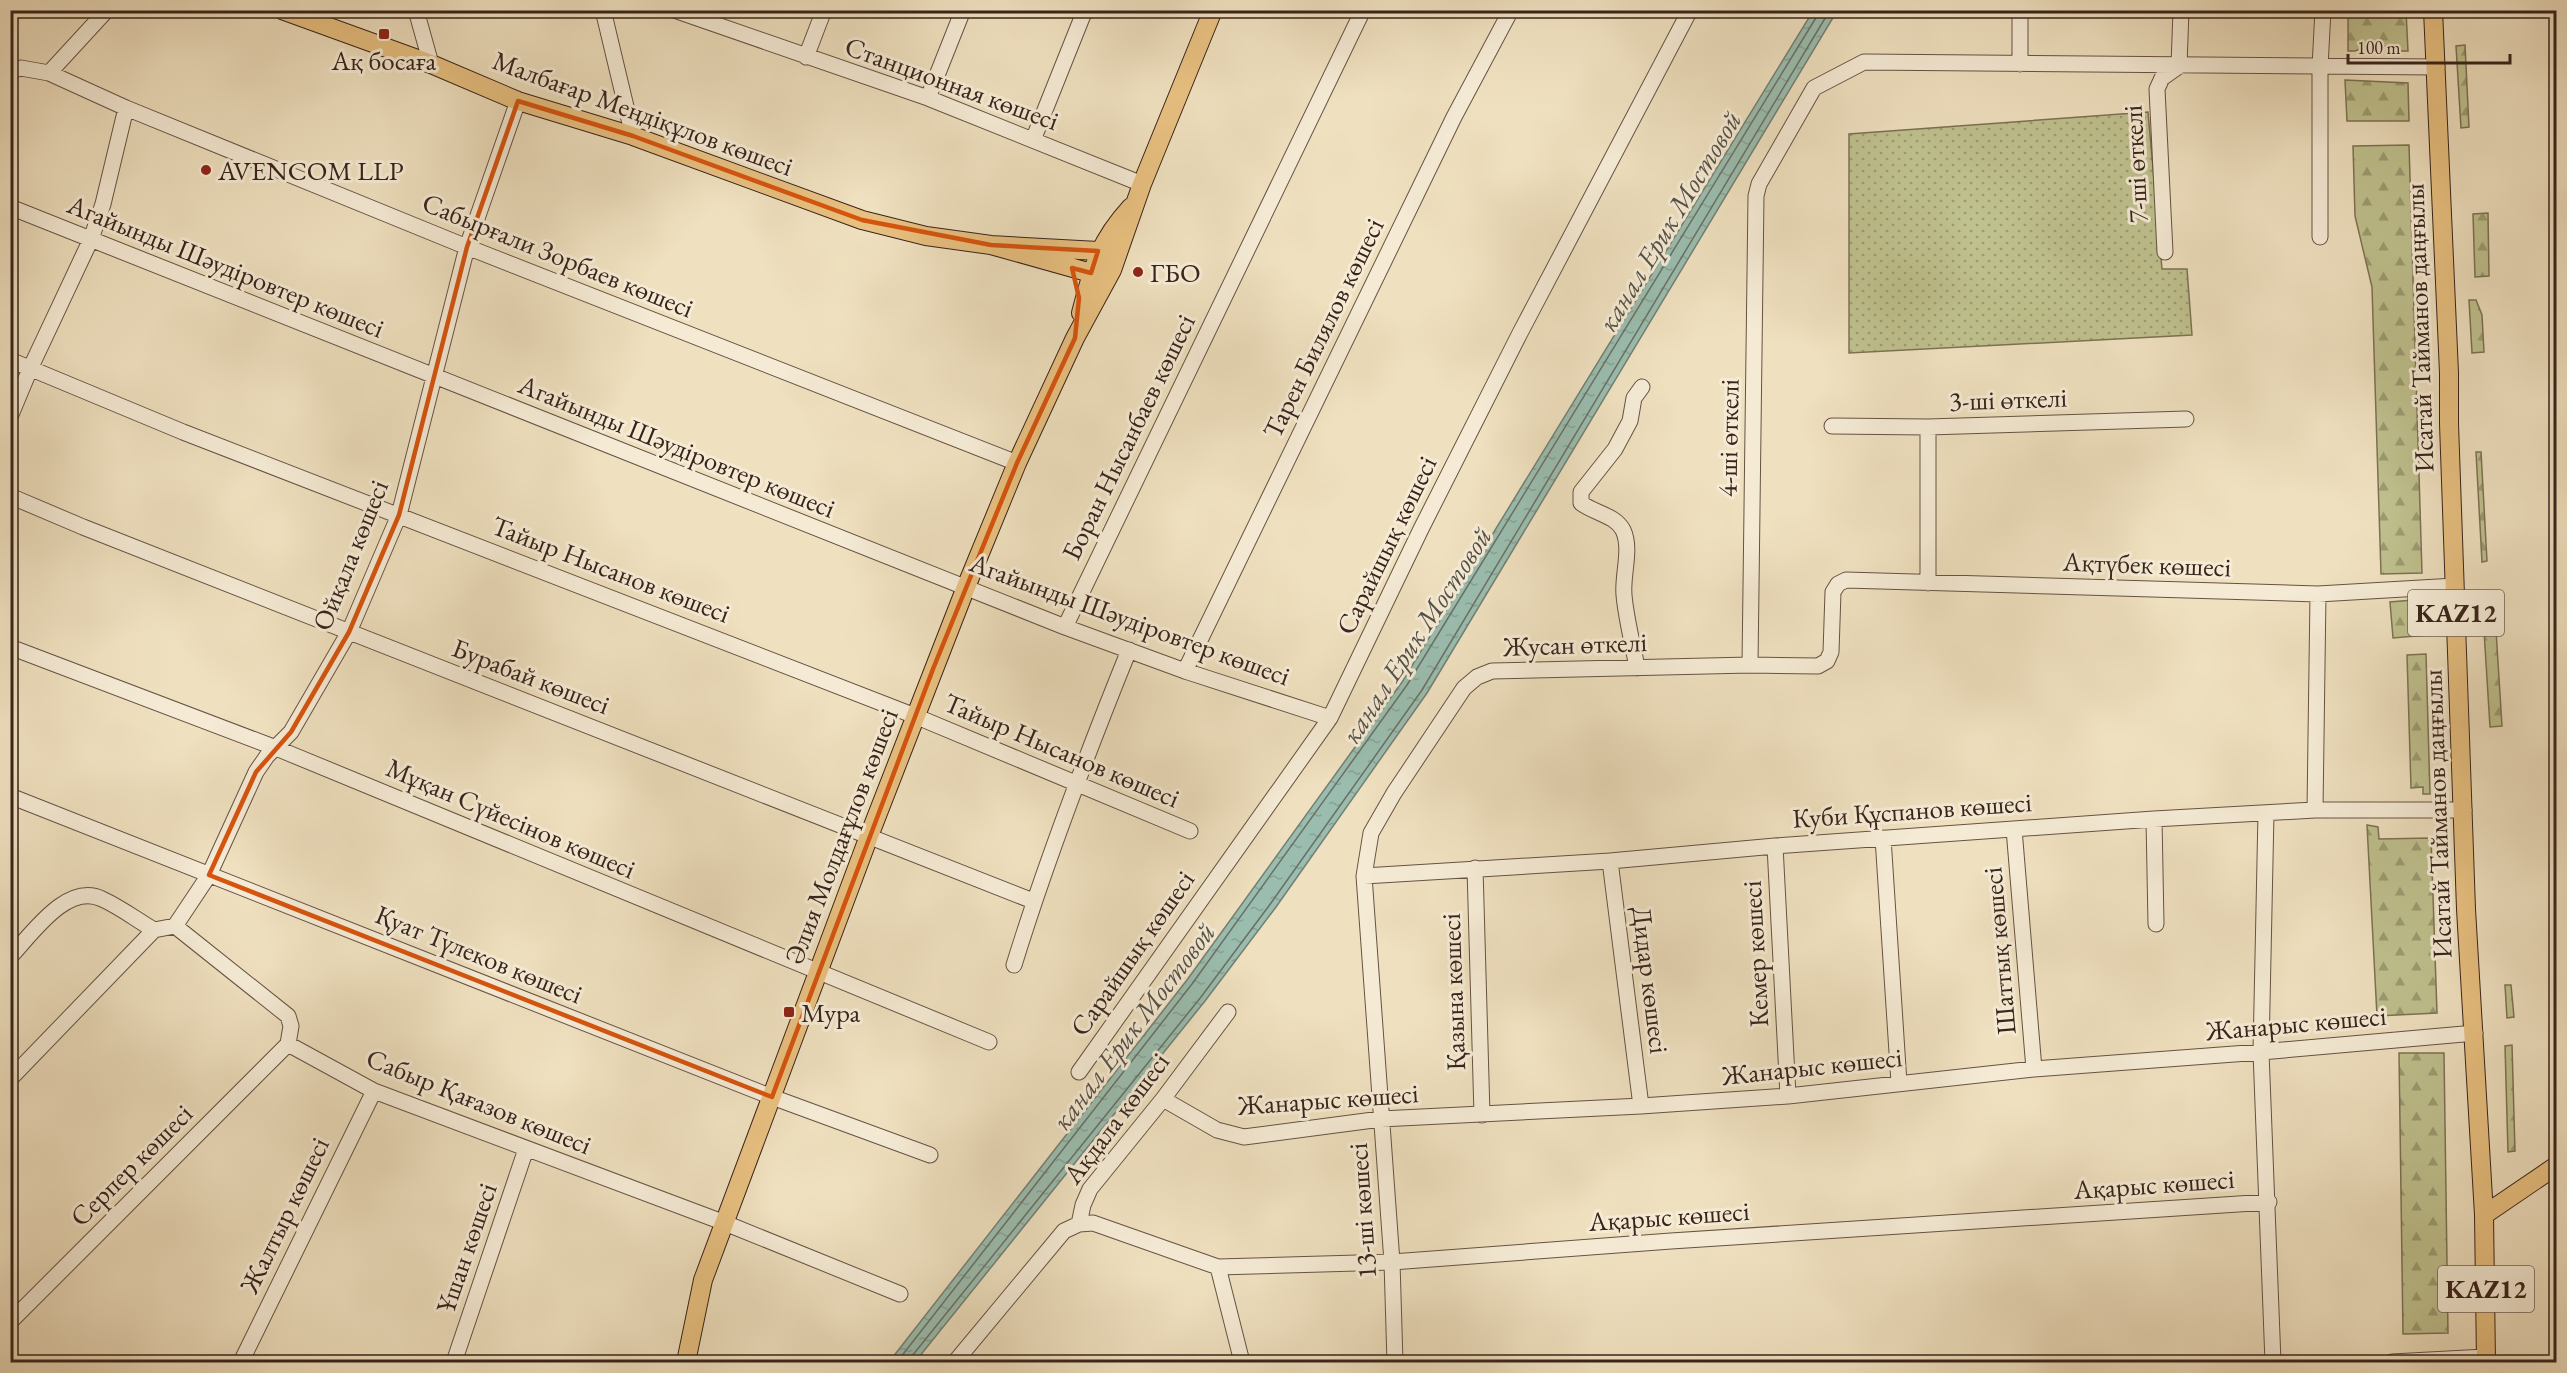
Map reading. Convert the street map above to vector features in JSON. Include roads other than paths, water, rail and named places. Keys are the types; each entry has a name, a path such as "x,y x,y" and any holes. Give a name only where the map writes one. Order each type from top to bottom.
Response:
{"main road":[{"name":"Малбағар Меңдіқұлов көшесі","path":"282,10 431,64 518,100 633,136 862,220 926,236 1054,254 1098,251"},
{"name":"Әлия Молдағұлов көшесі","path":"686,1362 704,1280 915,716 1017,463 1075,338 1112,270 1139,192 1213,10"},
{"name":"Исатай Тайманов даңғылы","path":"2433,10 2449,373 2466,909 2484,1215 2486,1360"},
{"name":"Әлия Молдағұлов көшесі","path":"1075,338 1098,251 1113,226 1139,192"},
{"path":"1075,338 1079,298 1075,283 1054,254 1113,226"},
{"path":"1098,251 1108,258 1112,270"},
{"name":"Малбағар Меңдіқұлов көшесі","path":"1054,254 1091,273 1103,274 1112,270"},
{"path":"2484,1215 2556,1166"}],"street":[{"path":"49,73 107,10"},
{"path":"416,10 431,64"},
{"path":"603,10 633,136"},
{"name":"Станционная көшесі","path":"674,10 928,98 1033,140 1139,192"},
{"path":"806,57 824,10"},
{"path":"928,98 963,10"},
{"path":"1033,140 1085,10"},
{"name":"Боран Нысанбаев көшесі","path":"1065,627 1362,10"},
{"name":"Тарен Билялов көшесі","path":"1185,671 1454,117 1511,10"},
{"name":"Сарайшық көшесі","path":"1079,1072 1330,718 1520,333 1690,10"},
{"path":"2020,10 2020,64"},
{"path":"2179,66 2181,10"},
{"path":"2320,237 2320,67 2323,10"},
{"name":"4-шi өткелi","path":"1750,665 1759,184 1814,88 1837,74 1864,62 2437,67"},
{"name":"7-шi өткелi","path":"2165,252 2157,89 2162,78 2179,66"},
{"name":"Сабырғали Зорбаев көшесі","path":"10,71 21,68 49,73 126,108 467,247 1017,463"},
{"name":"Ойқала көшесі","path":"175,926 209,875 256,772 291,732 349,632 399,515 467,247 518,100"},
{"path":"10,417 91,239 103,204 126,108"},
{"name":"Агайынды Шәудіровтер көшесi","path":"10,207 1065,627 1185,671 1330,718"},
{"name":"Тайыр Нысанов көшесi","path":"10,360 183,432 915,716 1190,831"},
{"path":"1637,668 1624,593 1626,543 1623,530 1614,519 1592,512 1581,503 1581,492 1615,448 1630,421 1634,398 1642,387"},
{"name":"3-шi өткелi","path":"1832,426 1928,428 2186,419"},
{"path":"1928,428 1928,583"},
{"name":"Бурабай көшесi","path":"10,496 83,527 1033,901"},
{"name":"Ақтүбек көшесi","path":"1838,584 1846,580 2318,594 2455,586"},
{"name":"Жусан өткелі","path":"1364,876 1371,833 1394,793 1464,688 1477,677 1492,671 1750,665 1818,666 1827,661 1831,652 1833,592 1838,584"},
{"path":"2315,810 2318,594"},
{"name":"Мұқан Сүйесінов көшесі","path":"10,648 276,748 989,1042"},
{"path":"1014,965 1033,901 1076,783 1129,650"},
{"name":"Қуат Түлеков көшесі","path":"10,796 772,1097 930,1155"},
{"name":"Куби Құспанов көшесi","path":"1364,876 1610,861 1775,846 2154,819 2315,810 2464,810"},
{"path":"2266,813 2261,1052 2269,1202 2273,1362"},
{"path":"2154,819 2156,924"},
{"name":"Шаттық көшесі","path":"2014,829 2034,1069"},
{"path":"1883,838 1899,1083"},
{"name":"Кемер көшесі","path":"1775,846 1788,1096"},
{"name":"Дидар көшесі","path":"1610,861 1641,1106"},
{"name":"Қазына көшесі","path":"1475,868 1482,1115"},
{"name":"13-ші көшесi","path":"1364,876 1392,1262 1395,1362"},
{"path":"10,957 64,901 76,896 88,895 101,898 154,930"},
{"path":"10,1079 154,930 175,926 288,1016 291,1026 288,1044"},
{"name":"Ақдала көшесі","path":"955,1362 1064,1231 1079,1224 1083,1205 1090,1189 1163,1099 1228,1012"},
{"name":"Жанарыс көшесі","path":"1163,1099 1217,1130 1244,1137 1381,1119 1788,1096 2034,1069 2475,1033"},
{"name":"Сабыр Қағазов көшесі","path":"288,1044 374,1091 725,1223 900,1294"},
{"name":"Серпер көшесі","path":"10,1322 288,1044"},
{"name":"Жалтыр көшесі","path":"246,1359 374,1091"},
{"name":"Ұшан көшесі","path":"454,1362 526,1149"},
{"name":"Ақарыс көшесi","path":"1079,1224 1093,1223 1218,1267 1392,1262 1671,1241 2269,1202"},
{"path":"1218,1267 1242,1362"},
{"path":"2392,1362 2486,1360"}],"water":[{"name":"канал Ерик Мостовой","path":"1813,11 1837,11 1427,693 1276,907 1205,1001 915,1362 889,1362 1187,980 1402,682"}],"place":[{"name":"Ақ босаға","path":"384,34"},
{"name":"AVENCOM LLP","path":"206,170"},
{"name":"ГБО","path":"1138,272"},
{"name":"Мура","path":"789,1012"}]}
